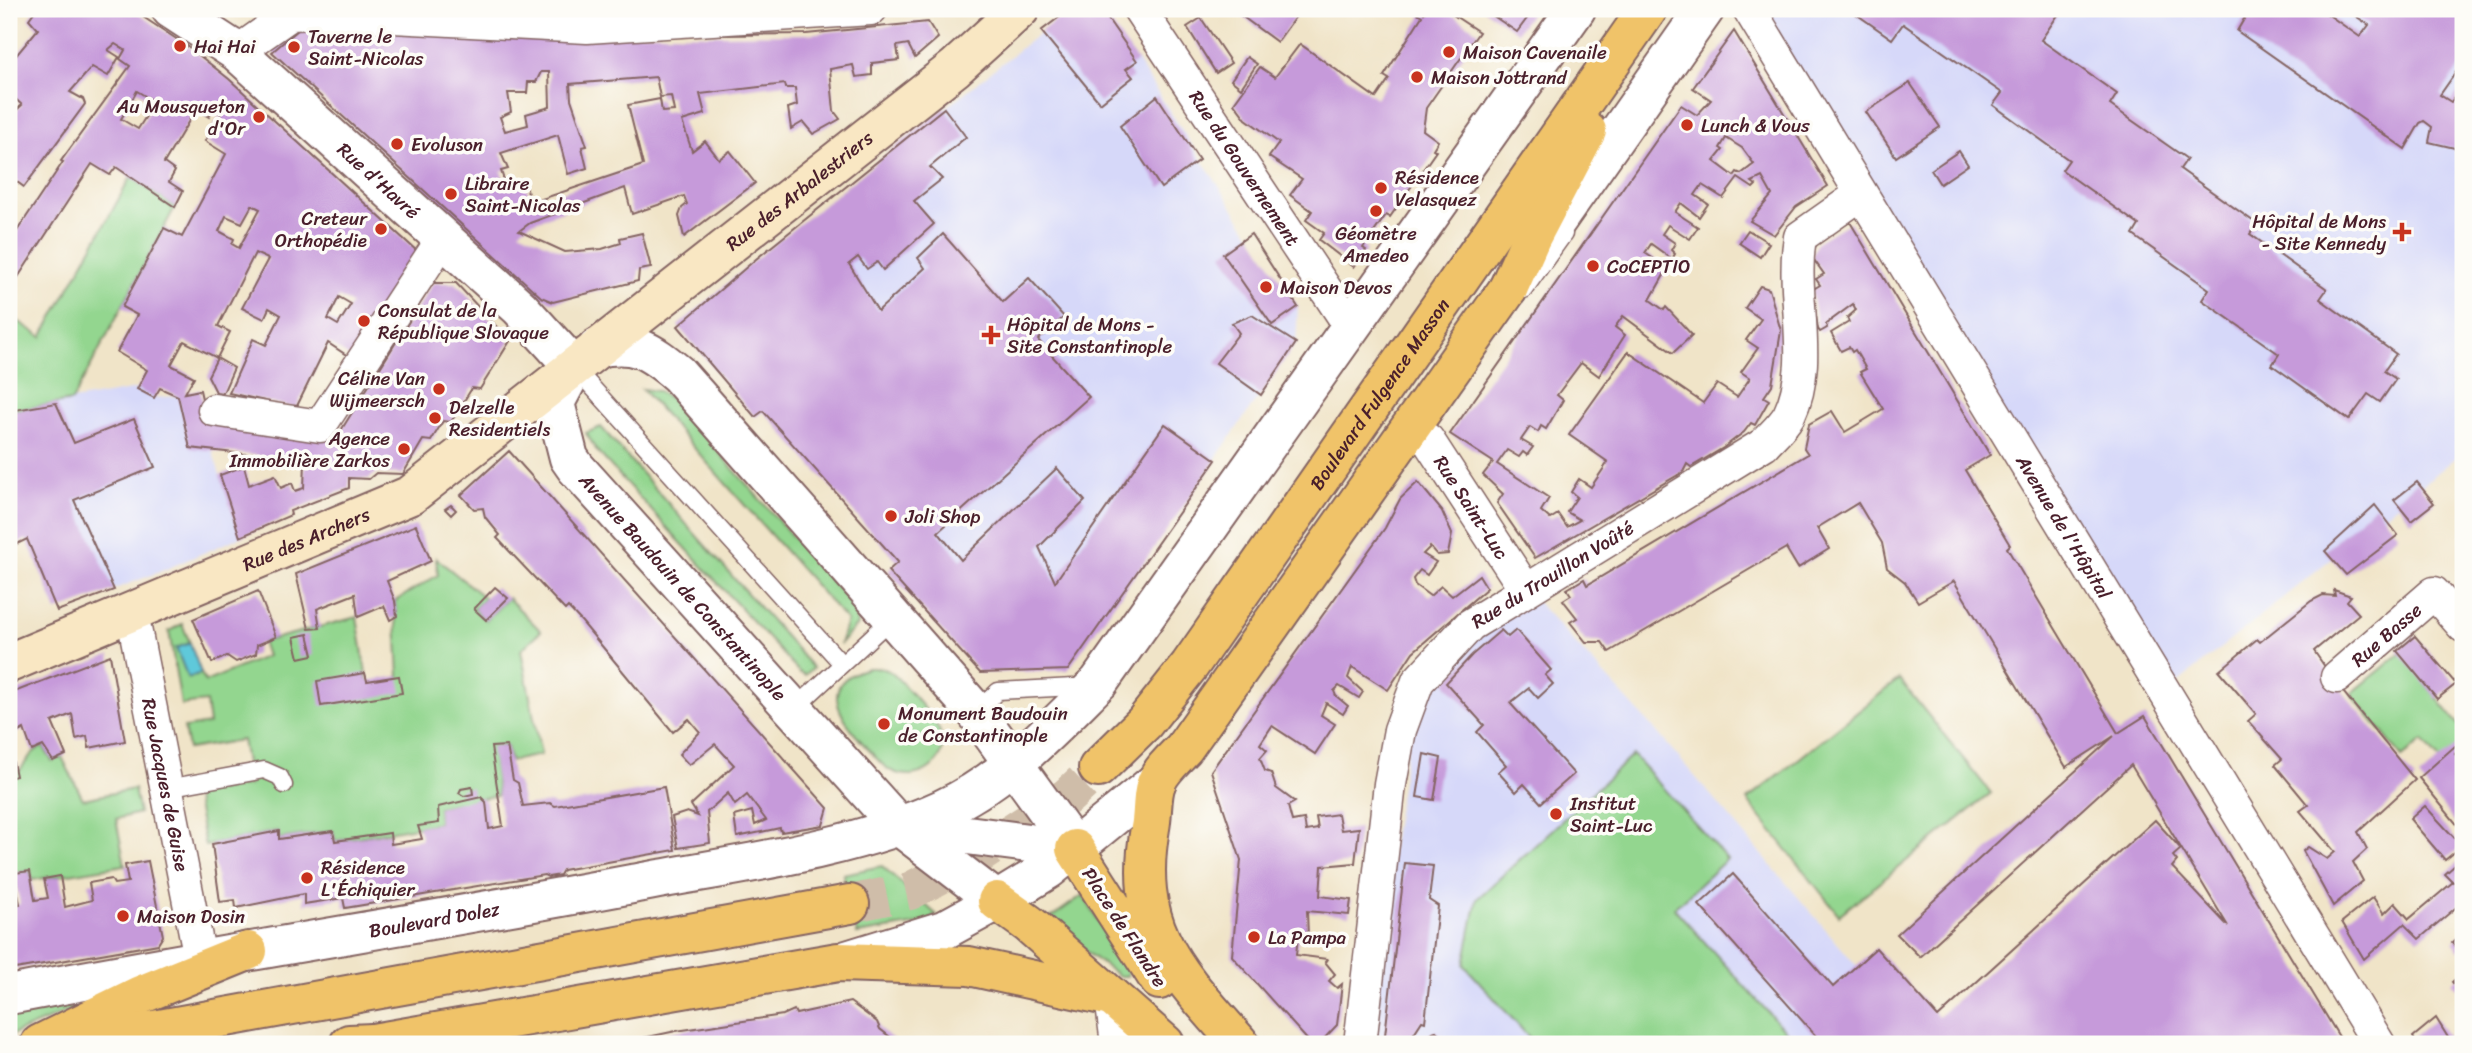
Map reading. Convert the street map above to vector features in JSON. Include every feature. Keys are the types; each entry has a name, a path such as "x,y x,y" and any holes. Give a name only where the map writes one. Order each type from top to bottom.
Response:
{"main road":[{"name":"Rue des Arbalestriers","path":"585,357 955,68 1020,9"},
{"name":"Boulevard Fulgence Masson","path":"1098,768 1144,723 1190,665 1648,9"},
{"path":"1240,1044 1192,989 1158,940 1149,916 1146,884 1152,819 1172,770 1418,432 1508,289 1531,238 1654,9"},
{"name":"Rue des Archers","path":"9,663 411,495 585,357"},
{"name":"Place de Flandre","path":"1082,844 1093,881 1176,1004 1211,1044"},
{"path":"997,901 1165,1044"},
{"path":"77,1044 850,904"},
{"path":"40,1044 140,995 248,951"},
{"path":"363,1044 838,962 969,965 1111,998"}],"street":[{"name":"Rue d'Havré","path":"172,9 237,52 442,240 520,308 585,357"},
{"path":"237,52 291,14 587,27 871,9"},
{"name":"Rue du Gouvernement","path":"1139,9 1350,326"},
{"path":"1026,753 1099,682 1576,9"},
{"path":"1508,289 1705,9"},
{"name":"Avenue de l'Hôpital","path":"1749,9 2379,1044"},
{"name":"Rue du Trouillon Voûté","path":"1360,1044 1381,844 1400,730 1418,681 1470,625 1764,444 1787,418 1800,386 1802,352 1795,283 1800,237 1861,194"},
{"path":"214,410 320,426 442,240"},
{"path":"585,357 617,344 634,345 678,374 969,705"},
{"name":"Avenue Baudouin de Constantinople","path":"585,357 555,403 569,458 899,826"},
{"name":"Rue Saint-Luc","path":"1418,432 1525,589"},
{"name":"Rue Basse","path":"2337,677 2434,593 2463,626"},
{"name":"Rue Jacques de Guise","path":"132,613 200,958"},
{"name":"Place de Flandre","path":"969,705 1026,753 1082,844"},
{"name":"Place de Flandre","path":"859,838 944,808 1026,753"},
{"name":"Place de Flandre","path":"838,962 944,930 997,901 1082,844 1172,770"},
{"path":"899,826 997,901"},
{"name":"Place de Flandre","path":"899,826 1082,844"},
{"name":"Boulevard Dolez","path":"9,995 200,958 570,895 859,838"},
{"path":"1111,998 1117,1044"}],"lane":[{"path":"1418,432 1492,336 1725,9"},
{"path":"1492,336 1508,289"},
{"path":"585,357 842,664"},
{"path":"794,709 892,618"},
{"path":"969,705 998,691 1074,687 1085,696"},
{"path":"167,788 264,770 279,777 284,785"}],"shaded area":[{"name":"Hôpital de Mons - Site Constantinople","path":"1070,9 1101,9 1137,61 1298,307 1296,343 1068,670 980,673 898,561 764,411 755,417 678,326 756,259"},
{"path":"1758,9 2463,9 2463,452 2165,693"},
{"path":"137,389 154,398 178,396 190,447 212,450 240,537 157,573 57,611 9,497 9,411"},
{"name":"Institut Saint-Luc","path":"1525,589 1656,731 1857,966 1833,987 1884,1044 1360,1044 1418,681"}],"green space":[{"path":"131,177 175,207 72,401 9,411 9,315 42,337"},
{"path":"642,389 658,391 673,400 855,608 857,625 840,644 847,621"},
{"path":"601,427 813,668 805,675 800,673 597,451 586,433"},
{"path":"436,558 485,598 474,609 486,620 508,598 541,631 521,650 541,755 510,761 507,746 492,747 498,795 438,807 439,823 335,841 333,831 279,839 278,831 205,846 195,794 250,785 242,740 188,749 184,728 209,724 206,702 181,705 169,631 182,624 190,643 176,648 188,678 201,673 205,682 267,656 262,642 357,617 370,698 399,676 395,601 438,575"},
{"path":"2401,653 2463,730 2463,742 2441,762 2423,741 2402,757 2351,694"},
{"path":"868,668 884,669 892,673 933,719 943,748 939,758 927,770 905,775 888,769 859,739 843,716 837,693 841,683 851,675"},
{"path":"1899,679 1991,793 1839,915 1747,800"},
{"path":"43,746 52,761 62,757 83,799 134,789 139,813 116,819 125,865 32,880 30,871 15,873 16,884 9,885 9,778"},
{"path":"1633,755 1727,859 1674,908 1794,1041 1790,1044 1535,1044 1464,965 1477,899"},
{"path":"882,866 937,915 923,923 857,934 843,874"},
{"path":"1083,895 1128,970 1127,976 1119,976 1045,922"},
{"path":"85,994 88,1003 9,1036 9,1010"}],"water":[{"path":"190,643 201,673 188,678 176,648"}],"building":[{"path":"9,9 19,9 9,19"},
{"path":"30,9 125,9 131,14 134,11 190,48 229,79 419,253 351,358 328,343 296,408 229,393 253,339 266,345 281,315 269,308 264,319 242,308 268,259 255,253 218,326 230,332 217,358 184,341 171,365 194,377 185,393 200,390 207,421 335,440 433,283 456,283 510,341 480,389 472,388 451,422 443,421 431,441 423,440 403,474 376,473 369,479 349,478 349,488 290,511 291,515 240,537 220,475 244,466 249,485 275,475 281,488 292,483 295,491 304,488 305,461 190,448 178,396 160,388 154,398 137,389 147,370 117,352 137,315 122,307 164,228 182,237 226,154 205,141 222,112 215,106 209,117 196,109 164,163 175,171 169,182 183,191 175,207 116,167 110,175 92,164 9,291 9,243 63,162 61,161 130,66 120,59 125,50 115,44 108,50 119,57 108,76 92,67 70,92 83,99 85,104 24,187 9,176 9,117 22,105 9,93 9,64 38,29 29,19 34,12","holes":["137,91 155,102 138,129 121,119","252,205 260,209 239,248 232,244 234,239 219,231 226,216 242,223","339,297 351,304 338,325 328,319"]},
{"path":"1070,9 1101,9 1137,61 1126,69 1133,77 1100,103 1041,31"},
{"path":"1232,9 1301,9 1277,42"},
{"path":"1411,9 1421,9 1424,13 1427,9 1444,9 1479,32 1426,108 1423,130 1438,141 1433,149 1436,151 1390,217 1386,215 1363,248 1366,250 1354,267 1319,240 1324,233 1306,220 1312,211 1290,195 1302,179 1269,157 1279,143 1246,119 1234,103 1260,67 1275,77 1300,44 1376,98 1389,79 1384,76 1422,16"},
{"path":"1483,9 1534,9 1517,32"},
{"path":"1849,9 2062,9 2041,40 2117,94 2110,105 2187,159 2180,169 2257,224 2250,234 2327,289 2320,299 2396,354 2384,371 2396,379 2380,402 2368,394 2349,420 2272,365 2279,354 2202,300 2209,289 2133,235 2139,225 2062,170 2069,160 1993,105 2002,93 1903,24 1892,39"},
{"path":"2250,9 2263,12 2265,9 2320,9 2360,37 2369,25 2345,9 2463,9 2463,62 2440,95 2451,102 2463,85 2463,150 2429,142 2432,127 2424,121 2420,123 2405,149 2237,31"},
{"path":"1201,18 1231,63 1216,73 1187,27"},
{"path":"928,22 938,38 915,58 908,44 897,46 899,60 872,63 872,75 856,77 853,65 830,69 834,111 840,119 813,134 803,122 791,129 788,108 797,105 795,88 786,88 785,84 700,94 705,114 682,121 692,151 705,141 719,159 730,151 755,183 684,237 679,216 687,204 684,196 632,214 625,188 530,223 519,231 565,252 602,249 621,243 620,238 642,233 651,268 639,270 638,281 553,302 541,297 272,52 298,30 335,28 336,36 348,35 347,28 719,35 806,34","holes":["541,72 549,72 550,107 526,114 528,125 505,131 500,117 511,112 508,93 527,93 528,82 536,82","656,77 660,97 671,96 674,111 662,112 660,99 628,105 643,165 530,203 526,185 507,189 501,171 508,169 501,153 558,135 568,174 587,168 582,147 587,146 571,99 570,84"]},
{"path":"1734,31 1828,186 1796,207 1774,235 1750,221 1772,195 1762,177 1752,182 1756,185 1753,188 1738,178 1723,198 1702,185 1695,195 1708,204 1699,217 1681,203 1675,212 1698,227 1690,239 1668,225 1662,234 1675,243 1671,250 1675,254 1672,259 1651,244 1645,253 1668,268 1650,300 1664,310 1666,307 1692,335 1673,353 1623,316 1615,327 1625,335 1599,376 1581,363 1557,395 1563,400 1546,429 1541,426 1538,432 1530,427 1521,440 1533,447 1527,455 1523,452 1519,457 1507,450 1497,464 1549,498 1541,511 1550,519 1558,514 1567,527 1580,520 1567,512 1577,497 1571,492 1579,479 1591,487 1608,462 1569,435 1628,352 1703,403 1717,384 1737,397 1750,378 1741,372 1758,348 1746,340 1761,319 1745,308 1760,286 1769,289 1781,331 1772,385 1764,397 1769,400 1755,425 1751,423 1723,448 1691,467 1687,464 1683,472 1535,558 1497,503 1503,494 1483,475 1493,462 1450,434 1681,105 1697,115 1711,100 1693,88","holes":["1726,138 1742,148 1754,164 1741,174 1737,172 1734,176 1714,161 1723,150 1720,148"]},
{"path":"1247,57 1257,64 1241,88 1231,80"},
{"path":"1910,83 1940,127 1896,157 1866,112"},
{"path":"1157,96 1199,160 1161,188 1120,126"},
{"path":"944,108 966,137 930,167 942,179 914,201 934,224 883,270 877,262 867,269 858,257 849,264 878,311 925,268 918,258 943,234 1003,302 1029,278 1064,317 1038,340 1089,397 938,532 961,560 1057,468 1085,501 1039,547 1055,582 1165,424 1216,460 1068,670 980,673 888,571 898,562 763,411 755,417 678,326 756,259"},
{"path":"1959,151 1968,165 1940,184 1931,170"},
{"path":"1850,222 1990,455 1965,470 2010,545 2007,548 2118,733 2145,716 2341,1040 2336,1044 1823,1044 1699,905 1733,874 1833,987 1876,948 1938,1017 2155,820 2181,849 2173,856 2177,861 2172,867 2228,926 2131,765 1920,957 1897,934 2114,736 2066,767 1954,581 1918,602 1905,582 1887,568 1882,543 1858,503 1817,528 1829,549 1798,568 1786,548 1609,652 1602,642 1586,642 1570,622 1577,618 1563,600 1571,595 1567,589 1584,579 1587,585 1808,454 1804,448 1809,424 1832,411 1845,432 1883,409 1860,372 1866,369 1855,350 1852,352 1849,347 1841,351 1831,333 1849,322 1847,318 1856,310 1853,304 1826,324 1827,328 1820,332 1818,329 1812,290 1820,285 1816,279 1824,274 1812,257 1817,242"},
{"path":"1748,230 1769,243 1760,257 1739,243"},
{"name":"Maison Devos","path":"1251,234 1298,307 1272,325 1223,254"},
{"path":"1252,315 1296,343 1261,395 1216,363 1239,333 1232,323"},
{"path":"217,358 234,368 223,393 216,392 208,376"},
{"path":"56,403 74,443 134,419 155,467 74,500 114,590 57,611 27,539 9,548 9,411"},
{"path":"509,451 828,808 823,825 781,832 780,828 737,837 734,816 752,811 755,825 766,820 747,795 735,805 728,793 707,812 710,843 678,848 672,817 687,812 698,816 691,805 734,765 715,744 689,765 679,754 700,732 689,719 673,732 582,622 568,607 565,610 497,538 500,535 485,517 483,508 474,509 461,495"},
{"path":"1418,482 1442,511 1452,534 1448,554 1437,555 1430,547 1423,554 1436,562 1427,575 1420,570 1413,579 1415,585 1430,596 1441,586 1452,596 1479,575 1487,588 1413,652 1388,690 1352,667 1348,678 1363,692 1359,698 1339,686 1334,691 1348,706 1343,714 1326,703 1321,715 1335,724 1315,754 1272,726 1260,744 1267,750 1260,758 1265,771 1271,773 1276,788 1295,802 1288,806 1292,821 1304,819 1306,831 1318,829 1316,817 1338,814 1341,830 1359,828 1355,863 1322,866 1320,896 1351,900 1349,915 1307,911 1308,937 1298,936 1296,955 1327,959 1325,962 1335,974 1329,981 1337,988 1342,984 1337,1025 1319,1044 1311,1044 1232,956 1241,860 1211,771 1385,528 1400,499"},
{"path":"2417,482 2434,503 2411,521 2394,500"},
{"path":"451,505 456,510 451,515 445,509"},
{"path":"2375,505 2398,535 2346,575 2325,551"},
{"path":"416,525 431,561 387,581 395,601 397,616 390,620 384,606 358,617 355,594 317,609 320,628 309,629 296,574"},
{"path":"495,587 508,598 486,620 474,609"},
{"path":"2334,590 2351,596 2347,601 2359,614 2314,651 2339,687 2415,780 2358,832 2367,849 2353,862 2363,881 2333,906 2303,851 2308,847 2327,859 2335,852 2300,811 2308,805 2275,765 2282,759 2248,721 2256,714 2219,671 2257,639 2260,642 2311,601 2323,595 2335,596"},
{"path":"258,591 276,637 257,645 256,654 236,662 227,656 212,663 193,619"},
{"path":"1501,630 1508,637 1516,630 1551,670 1545,675 1553,684 1538,698 1529,688 1510,703 1574,774 1541,803 1524,784 1516,792 1498,772 1506,765 1477,732 1484,725 1446,683 1472,655"},
{"path":"308,634 313,655 299,658 294,637"},
{"path":"2415,636 2456,684 2437,699 2397,651"},
{"path":"110,655 125,741 89,748 87,736 76,739 72,714 52,722 66,755 53,761 43,746 32,751 24,729 9,737 9,694"},
{"path":"365,673 367,681 399,676 402,693 321,706 317,681"},
{"path":"507,746 513,780 518,783 523,806 550,803 555,806 664,787 675,850 563,870 560,875 544,875 345,908 343,898 304,904 304,894 236,908 235,900 220,902 212,844 279,831 279,839 333,831 335,841 390,833 391,844 422,839 418,826 439,823 438,807 481,797 486,802 489,829 503,826 491,747"},
{"path":"2455,746 2459,750 2455,754 2463,763 2463,832 2419,778"},
{"path":"9,749 16,776 9,778"},
{"path":"1424,754 1441,758 1434,800 1417,797"},
{"path":"472,787 473,794 464,796 459,793 461,789"},
{"path":"2425,806 2462,846 2445,860 2410,819"},
{"path":"2463,858 2463,907 2460,904 2419,939 2404,924 2364,959 2342,922 2373,897 2384,914 2395,903 2409,919 2453,882 2445,874"},
{"path":"148,861 163,936 158,944 15,969 15,965 9,966 9,906 20,904 14,873 30,871 35,900 48,898 44,879 60,876 65,907 92,900 89,883 111,879 114,884 128,882 125,865"},
{"path":"1405,863 1433,866 1429,900 1438,906 1425,1022 1422,1021 1411,1038 1416,1044 1384,1044"},
{"path":"2463,933 2463,947 2459,951 2452,943"},
{"path":"2463,973 2463,1005 2458,998 2462,994 2452,982"},
{"path":"850,1002 877,1022 880,1029 899,1044 615,1044 676,1031 783,1015 794,1010 796,1014"},
{"path":"2436,1018 2452,1044 2417,1044 2413,1037"},
{"path":"1436,1031 1450,1044 1417,1044 1433,1032"}],"tunnel":[{"path":"850,904 910,891 979,855 1068,796 1098,768"}],"place":[{"name":"Hai Hai","path":"180,46"},
{"name":"Taverne le Saint-Nicolas","path":"294,47"},
{"name":"Maison Cavenaile","path":"1449,52"},
{"name":"Maison Jottrand","path":"1417,77"},
{"name":"Au Mousqueton d'Or","path":"259,117"},
{"name":"Lunch & Vous","path":"1687,125"},
{"name":"Evoluson","path":"397,144"},
{"name":"Résidence Velasquez","path":"1381,188"},
{"name":"Libraire Saint-Nicolas","path":"451,194"},
{"name":"Géomètre Amedeo","path":"1376,211"},
{"name":"Creteur Orthopédie","path":"381,229"},
{"name":"Hôpital de Mons - Site Kennedy","path":"2402,232"},
{"name":"CoCEPTIO","path":"1593,266"},
{"name":"Maison Devos","path":"1266,287"},
{"name":"Consulat de la République Slovaque","path":"364,321"},
{"name":"Hôpital de Mons - Site Constantinople","path":"991,335"},
{"name":"Céline Van Wijmeersch","path":"439,389"},
{"name":"Delzelle Residentiels","path":"435,418"},
{"name":"Agence Immobilière Zarkos","path":"404,449"},
{"name":"Joli Shop","path":"891,516"},
{"name":"Monument Baudouin de Constantinople","path":"884,724"},
{"name":"Institut Saint-Luc","path":"1556,814"},
{"name":"Résidence L'Échiquier","path":"307,878"},
{"name":"Maison Dosin","path":"123,916"},
{"name":"La Pampa","path":"1254,937"}]}
